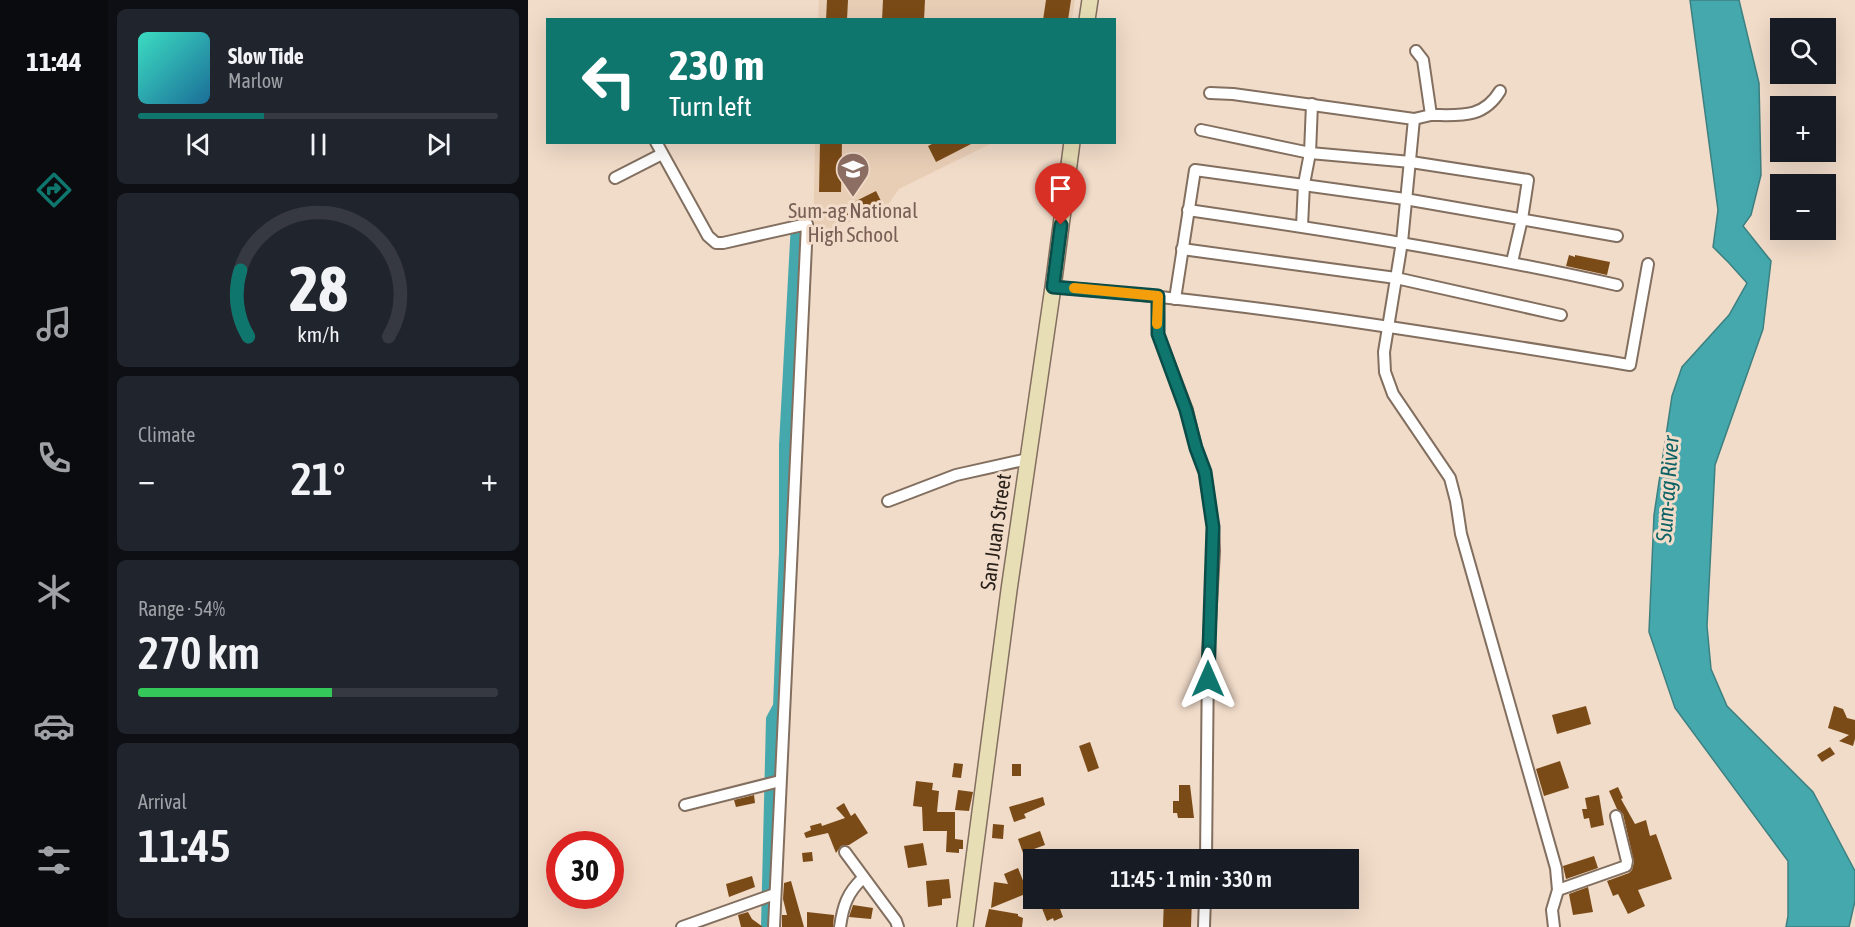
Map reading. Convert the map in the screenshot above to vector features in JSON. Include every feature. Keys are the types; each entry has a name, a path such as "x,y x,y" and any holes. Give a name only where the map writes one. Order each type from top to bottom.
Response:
{"main road":[{"path":"1087,18 1090,0"},
{"name":"San Juan Street","path":"965,927 1072,144"}],"street":[{"path":"1416,51 1423,60 1431,115"},
{"path":"1210,93 1312,104 1414,119 1431,115 1474,113 1487,107 1500,91"},
{"path":"1302,226 1304,184 1310,153 1312,104"},
{"path":"1414,119 1402,242 1384,352 1385,372 1393,394 1450,478 1461,534 1556,868 1558,890 1552,910 1554,927"},
{"path":"1201,129 1310,153 1411,162 1527,180 1522,219 1512,262"},
{"path":"657,144 712,241 723,243 807,224 777,781 774,927"},
{"path":"615,178 662,154"},
{"path":"1175,298 1194,170 1405,199 1617,236"},
{"path":"1188,210 1402,242 1512,262 1617,285"},
{"path":"1182,249 1396,278 1561,315"},
{"path":"1053,287 1158,296 1389,326 1630,365 1648,264"},
{"path":"1158,296 1158,334 1186,410 1205,472 1213,527 1214,551 1208,657 1206,849"},
{"path":"888,501 956,475 1028,459"},
{"path":"685,806 777,781"},
{"path":"1558,890 1626,866 1627,861 1616,816"},
{"path":"844,852 896,921 898,927"},
{"path":"840,927 846,899 853,887 863,878"},
{"path":"682,927 774,895"},
{"path":"1204,927 1205,909"}],"shaded area":[{"path":"819,0 1075,0 1072,18 818,18"},
{"name":"Sum-ag National High School","path":"815,144 990,144 899,189 887,206 813,238"}],"water":[{"name":"Sum-ag River","path":"1690,0 1739,0 1759,83 1761,175 1751,215 1743,226 1771,261 1763,329 1715,465 1707,626 1711,669 1727,706 1813,792 1855,871 1855,901 1849,927 1786,927 1788,861 1675,708 1649,632 1654,515 1672,396 1682,367 1729,315 1747,283 1713,247 1718,210"}],"building":[{"path":"827,0 848,0 847,18 826,18"},
{"path":"883,0 925,0 924,18 882,18"},
{"path":"1046,0 1071,0 1068,18 1043,18"},
{"path":"820,144 842,144 841,192 819,192"},
{"path":"932,144 971,144 936,162 928,146"},
{"path":"876,191 881,201 840,222 834,212"},
{"path":"1569,255 1610,262 1607,275 1566,266"},
{"path":"1586,706 1591,724 1557,734 1552,715"},
{"path":"1834,706 1843,709 1847,718 1855,720 1853,746 1839,741 1849,735 1828,728"},
{"path":"1090,742 1099,768 1088,772 1079,746"},
{"path":"1830,747 1835,754 1822,762 1817,755"},
{"path":"1560,761 1569,788 1544,796 1536,769"},
{"path":"954,763 963,764 961,778 952,777"},
{"path":"1012,764 1021,764 1021,776 1012,776"},
{"path":"916,781 933,783 932,790 939,791 937,812 955,812 955,839 963,840 963,849 959,849 959,853 946,852 947,831 923,831 922,807 913,806"},
{"path":"1179,785 1190,785 1194,818 1178,818 1177,813 1173,813 1173,801 1179,801"},
{"path":"1618,787 1623,798 1621,799 1635,824 1646,820 1650,836 1656,834 1672,879 1638,890 1645,906 1628,914 1618,894 1613,896 1607,881 1629,873 1634,862 1623,814 1617,809 1609,791"},
{"path":"958,790 973,792 969,811 955,810"},
{"path":"754,795 755,803 736,807 734,800"},
{"path":"1599,795 1604,825 1591,828 1589,818 1584,819 1582,809 1587,809 1585,798"},
{"path":"1043,797 1045,805 1024,814 1026,818 1014,822 1009,807"},
{"path":"844,803 851,816 855,813 868,833 849,845 841,846 836,853 828,833 806,838 804,833 811,830 810,826 821,823 822,826 845,818 836,808"},
{"path":"993,824 1004,825 1003,839 992,838"},
{"path":"1040,831 1045,845 1034,849 1023,849 1023,853 1018,839"},
{"path":"923,843 927,865 908,868 904,846"},
{"path":"812,852 813,861 803,862 802,853"},
{"path":"1594,856 1598,868 1566,879 1563,866"},
{"path":"1018,868 1023,880 1023,895 991,908 994,882 1008,884 1004,874"},
{"path":"752,876 755,887 729,897 726,884"},
{"path":"949,879 951,898 942,899 942,905 928,907 926,881"},
{"path":"791,881 804,927 782,927 782,915 787,915 783,899 784,883"},
{"path":"1588,887 1593,912 1573,915 1569,894"},
{"path":"853,905 873,908 871,919 849,917"},
{"path":"989,909 1018,914 1023,918 1022,927 985,927"},
{"path":"1042,909 1060,909 1063,917 1047,921"},
{"path":"1164,909 1192,909 1191,927 1163,927"},
{"path":"748,912 752,919 763,927 741,927 738,915"},
{"path":"807,912 834,915 833,927 807,927"}],"waterway":[{"path":"767,927 772,719 779,706 785,552 785,445 797,223"}],"slow traffic":[{"path":"1074,288 1158,296 1157,324"}],"place":[{"name":"Sum-ag National High School","path":"853,198"}],"route":[{"path":"1061,225 1053,287 1158,296 1158,334 1186,410 1205,472 1213,527 1208,679"}]}
